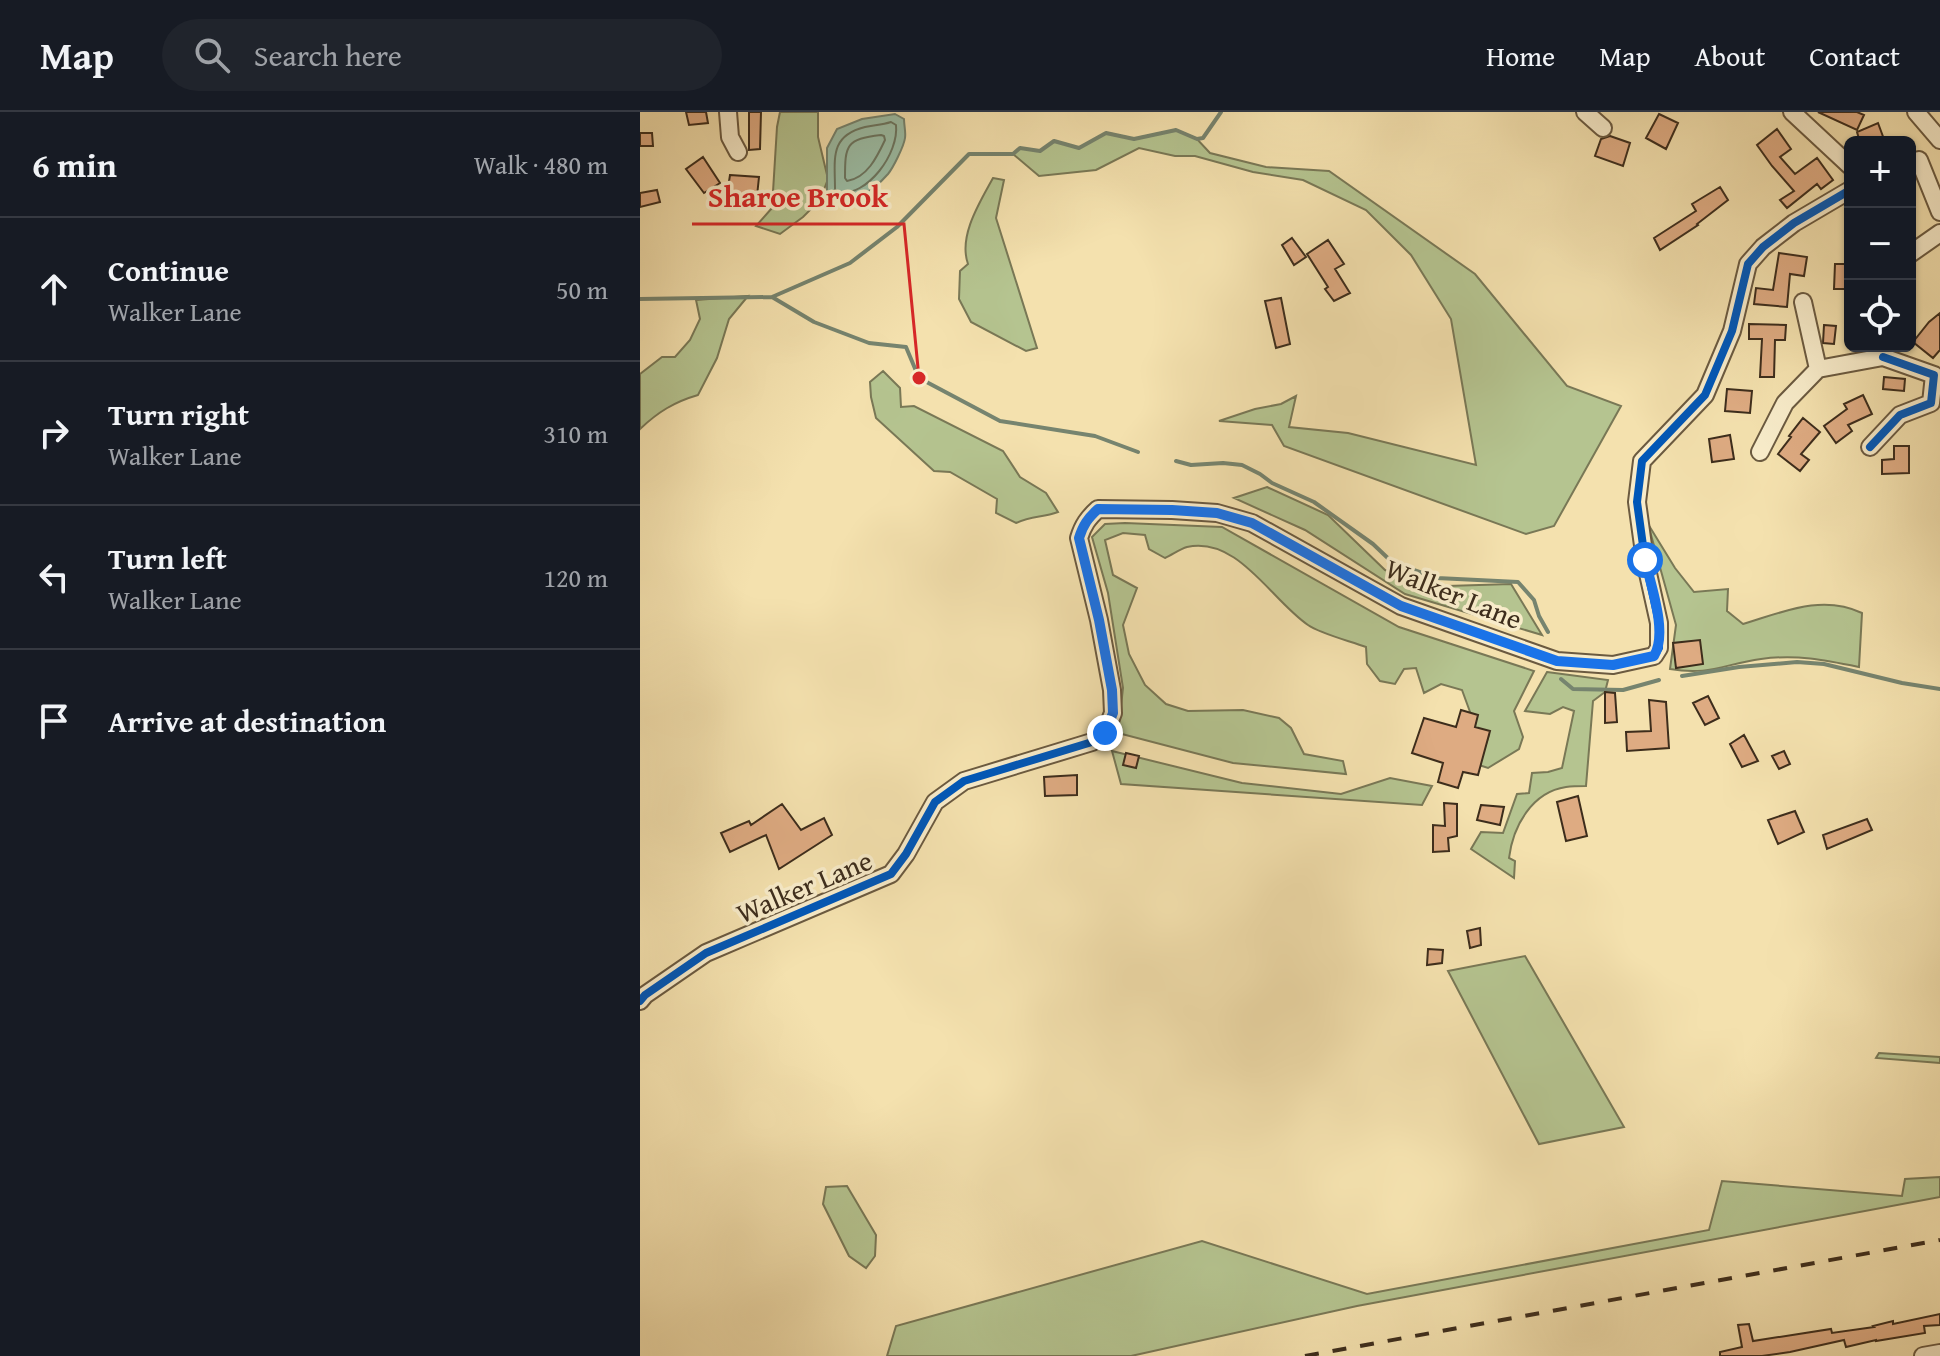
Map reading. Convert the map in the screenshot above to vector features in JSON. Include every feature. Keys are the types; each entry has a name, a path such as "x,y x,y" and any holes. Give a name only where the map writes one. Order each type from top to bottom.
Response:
{"street":[{"path":"728,112 730,137 738,152"},
{"path":"1585,112 1603,128"},
{"path":"1792,112 1844,160"},
{"path":"1916,112 1940,140"},
{"path":"1916,161 1940,148"},
{"path":"1916,166 1940,212"},
{"name":"Walker Lane","path":"640,1001 706,953 891,874 935,802 964,781 1092,742 1105,733 1113,713 1112,690 1079,538 1082,527 1098,509 1217,513 1252,523 1401,606 1557,661 1613,665 1654,656 1659,648 1659,623 1645,560 1637,502 1642,461 1705,395 1732,331 1748,264 1763,247 1794,223 1844,194"},
{"path":"1916,250 1940,233"},
{"path":"1803,302 1818,369"},
{"path":"1760,452 1785,403 1818,369 1879,352"},
{"path":"1870,447 1900,415 1935,404 1937,374 1885,352"},
{"path":"1923,1356 1940,1353"}],"shaded area":[{"path":"780,112 818,112 818,137 828,179 820,200 780,234 756,226 772,208"},
{"path":"1176,130 1197,139 1210,153 1266,167 1329,171 1475,274 1567,386 1621,406 1554,526 1526,534 1284,446 1272,425 1219,421 1281,404 1296,396 1289,427 1348,433 1476,465 1451,319 1411,255 1366,210 1303,180 1253,172 1195,156 1175,156 1139,148 1096,170 1039,176 1013,154 1020,148 1040,151 1054,141 1079,148 1106,133 1134,139"},
{"path":"993,178 1004,180 996,218 1037,348 1026,351 971,322 959,299 960,271 968,264 968,231"},
{"path":"748,296 729,319 717,358 698,395 667,408 640,429 640,374 662,357 675,357 690,340 700,319 696,300"},
{"path":"883,371 900,388 901,407 914,406 1003,451 1020,477 1046,493 1058,512 1016,523 996,513 997,499 950,472 934,471 876,418 870,382"},
{"path":"1267,487 1328,515 1385,570 1447,586 1511,584 1542,635 1405,594 1305,530 1234,498"},
{"path":"1105,524 1222,527 1399,627 1534,671 1514,711 1523,737 1519,749 1488,768 1479,765 1489,735 1477,731 1462,690 1441,684 1424,693 1416,668 1404,669 1395,684 1380,681 1367,664 1366,647 1308,625 1238,560 1205,546 1187,547 1165,558 1149,549 1145,535 1123,533 1105,540 1113,575 1137,588 1123,625 1129,654 1145,685 1166,704 1188,711 1243,710 1279,718 1291,728 1304,754 1343,761 1346,774 1233,763 1118,733 1123,688 1108,593 1092,537"},
{"path":"1648,524 1694,592 1728,589 1727,611 1743,624 1817,605 1832,605 1862,613 1859,667 1786,657 1706,670 1670,669 1676,625"},
{"path":"1547,672 1608,680 1605,692 1593,701 1586,786 1554,790 1526,812 1511,846 1509,858 1515,861 1514,878 1471,849 1481,832 1503,833 1517,794 1529,793 1532,773 1562,768 1574,711 1563,707 1550,714 1525,711"},
{"path":"1112,751 1242,783 1341,794 1390,778 1432,786 1422,805 1121,784"},
{"path":"1525,956 1624,1127 1539,1144 1448,971"},
{"path":"1879,1053 1940,1057 1940,1063 1876,1058"},
{"path":"1940,1177 1940,1197 1357,1306 1131,1356 887,1356 896,1326 1202,1241 1367,1294 1709,1230 1722,1181 1902,1196 1905,1179"},
{"path":"847,1186 876,1235 875,1256 866,1268 849,1256 823,1204 826,1187"}],"water":[{"path":"895,114 904,119 905,136 888,174 868,192 851,200 835,200 827,195 827,148 837,129 862,119"}],"building":[{"path":"686,112 706,112 708,123 689,125"},
{"path":"749,112 761,112 760,149 749,150"},
{"path":"1818,112 1857,112 1864,115 1857,130"},
{"path":"1659,114 1678,123 1666,149 1646,138"},
{"path":"1878,123 1883,136 1858,136 1857,132"},
{"path":"1777,129 1791,149 1780,157 1795,174 1817,158 1833,180 1821,189 1817,184 1787,208 1780,200 1794,191 1757,145"},
{"path":"640,133 652,133 653,146 640,146"},
{"path":"1610,136 1630,143 1623,166 1595,156 1601,139"},
{"path":"703,157 720,183 704,193 686,169"},
{"path":"730,175 759,177 757,196 727,194"},
{"path":"1720,187 1728,200 1660,250 1654,238 1696,211 1692,204"},
{"path":"657,190 660,202 640,207 640,193"},
{"path":"1292,238 1306,257 1294,265 1282,245"},
{"path":"1328,240 1344,264 1335,269 1350,293 1334,301 1307,254"},
{"path":"1779,253 1807,257 1804,276 1790,274 1787,307 1754,304 1756,288 1773,290"},
{"path":"1835,264 1844,264 1844,289 1834,289"},
{"path":"1281,298 1290,344 1276,348 1265,301"},
{"path":"1940,313 1940,350 1933,358 1916,344 1916,338"},
{"path":"1749,324 1786,325 1785,340 1775,340 1774,377 1760,377 1762,339 1749,339"},
{"path":"1824,325 1836,326 1834,344 1823,343"},
{"path":"1884,377 1905,379 1904,391 1883,389"},
{"path":"1727,389 1752,391 1750,413 1725,411"},
{"path":"1863,395 1872,414 1848,425 1852,431 1836,443 1824,426 1847,409 1844,404"},
{"path":"1803,418 1820,432 1801,454 1809,460 1800,471 1778,454"},
{"path":"1730,435 1734,459 1712,462 1709,439"},
{"path":"1894,446 1909,446 1909,473 1882,474 1882,460 1894,459"},
{"path":"1700,640 1703,664 1676,668 1673,643"},
{"path":"1605,692 1615,693 1617,722 1605,723"},
{"path":"1708,696 1719,718 1705,725 1693,703"},
{"path":"1649,700 1666,702 1669,748 1627,751 1626,732 1651,731"},
{"path":"1461,710 1478,715 1475,727 1490,731 1478,775 1463,772 1458,788 1438,782 1443,763 1412,753 1424,718 1456,727"},
{"path":"1744,735 1758,761 1742,767 1730,744"},
{"path":"1784,751 1790,764 1779,769 1772,756"},
{"path":"1126,753 1139,756 1136,768 1123,765"},
{"path":"1077,775 1077,795 1045,796 1044,777"},
{"path":"1578,796 1587,836 1566,841 1557,802"},
{"path":"1444,803 1457,804 1457,836 1448,838 1449,851 1433,852 1433,825 1445,826"},
{"path":"782,804 801,830 824,818 832,835 779,869 766,835 730,852 721,833 749,821 751,825"},
{"path":"1481,805 1504,807 1500,825 1477,820"},
{"path":"1795,811 1804,832 1778,844 1768,820"},
{"path":"1867,819 1872,830 1827,849 1823,835"},
{"path":"1480,928 1481,945 1470,948 1467,931"},
{"path":"1428,949 1443,950 1442,963 1427,965"},
{"path":"1940,1314 1940,1325 1924,1326 1925,1333 1846,1347 1844,1340 1762,1356 1720,1356 1720,1352 1742,1347 1738,1325 1749,1324 1753,1341 1831,1329 1832,1333 1874,1327"}],"waterway":[{"path":"772,297 850,263 897,227 969,154 1013,154 1020,148 1040,151 1054,141 1079,148 1106,133 1134,139 1176,130 1197,139 1203,138 1221,112"},
{"path":"640,299 772,297 814,322 869,343 906,347 919,378 1000,421 1095,436 1138,452"},
{"path":"1176,461 1191,465 1242,465 1314,502 1373,544 1393,563 1437,578 1518,582 1534,600 1548,632"},
{"path":"1682,676 1797,662 1824,664 1940,689"},
{"path":"1561,679 1573,689 1623,690 1659,680"}],"railway":[{"path":"1305,1356 1940,1240"}],"cycle path":[{"path":"640,1001 706,953 891,874 935,802 964,781 1092,742 1105,733 1113,713 1112,690 1079,538 1086,522 1098,509 1217,513 1252,523 1401,606 1557,661 1613,665 1654,656 1659,648 1659,623 1645,560 1637,502 1642,461 1705,395 1732,331 1748,264 1763,247 1794,223 1844,194"},
{"path":"1870,447 1900,415 1931,403 1934,375 1883,357"}],"place":[{"name":"Sharoe Brook","path":"919,378"}],"route":[{"path":"1105,733 1113,713 1112,690 1079,538 1082,527 1098,509 1217,513 1252,523 1401,606 1557,661 1613,665 1654,656 1659,648 1659,623 1645,560"}]}
